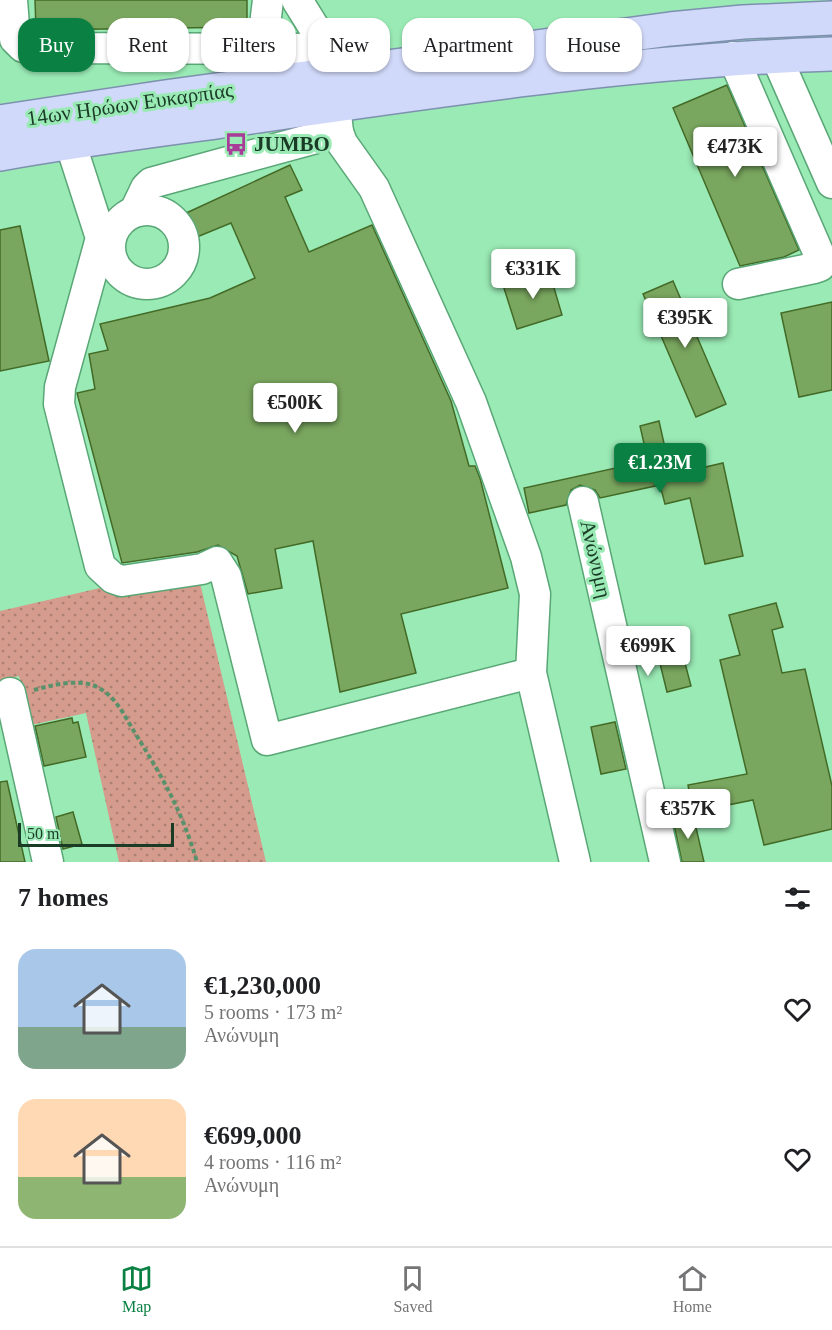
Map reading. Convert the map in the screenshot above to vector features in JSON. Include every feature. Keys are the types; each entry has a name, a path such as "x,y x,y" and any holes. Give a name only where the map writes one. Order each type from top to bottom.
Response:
{"main road":[{"name":"14ων Ηρώων Ευκαρπίας","path":"390,56 743,22 832,18"},
{"name":"14ων Ηρώων Ευκαρπίας","path":"0,154 70,142 336,118 733,57 832,54"},
{"name":"14ων Ηρώων Ευκαρπίας","path":"0,123 267,84 308,70"}],"street":[{"path":"12,0 13,33 15,39 23,47 201,49"},
{"path":"266,18 268,0"},
{"path":"297,0 308,18"},
{"path":"776,56 832,183"},
{"path":"733,57 822,261 820,266 814,268 738,284"},
{"path":"265,72 267,84"},
{"path":"531,672 267,740 226,576 217,562 202,569 122,581 112,578 100,566 59,404 60,387 106,238 119,222 135,211 146,188 151,183 336,118 342,143 374,188 471,402 532,576 535,594 531,672 575,862"},
{"path":"70,142 113,263 120,273 141,284 153,284 165,280 175,273 185,250 184,238 179,226 159,211 135,211"},
{"name":"Ανώνυμη","path":"583,502 665,862"},
{"path":"10,693 48,862"}],"path":[{"path":"10,693 67,684 95,686 107,693 119,706 168,785 187,828 197,862"}],"shaded area":[{"path":"196,566 266,862 119,862 86,713 31,725 19,676 0,680 0,611"}],"building":[{"path":"35,0 247,0 247,18 201,18 201,28 189,28 189,18 107,18 107,29 95,29 95,18 36,18"},
{"path":"727,85 799,250 784,257 740,266 673,108"},
{"name":"JUMBO","path":"290,165 302,190 285,197 309,252 372,225 451,401 469,466 475,466 480,478 508,588 401,614 416,673 340,692 313,541 275,549 282,588 248,594 237,556 218,545 197,552 122,563 77,393 95,389 89,354 108,350 100,324 210,298 255,278 231,223 192,239 182,215"},
{"path":"20,226 49,361 0,371 0,230"},
{"path":"549,271 562,315 517,329 503,285"},
{"path":"673,281 726,404 696,417 643,294"},
{"path":"832,302 832,390 799,397 781,313"},
{"path":"659,421 671,475 723,463 743,556 705,564 690,498 665,504 660,485 600,498 595,490 580,485 571,490 566,505 529,513 524,488 648,461 640,426"},
{"path":"776,603 783,627 772,630 782,673 805,669 832,786 832,829 764,845 753,800 693,812 688,785 747,774 720,660 740,655 729,615"},
{"path":"676,629 691,686 667,692 653,635"},
{"path":"72,718 73,723 78,722 86,757 44,766 35,726"},
{"path":"615,722 626,769 601,774 591,727"},
{"path":"7,781 25,862 0,862 0,782"},
{"path":"73,812 82,844 63,849 56,817"},
{"path":"693,815 704,862 682,862 673,820"}],"place":[{"name":"JUMBO","path":"236,144"}]}
